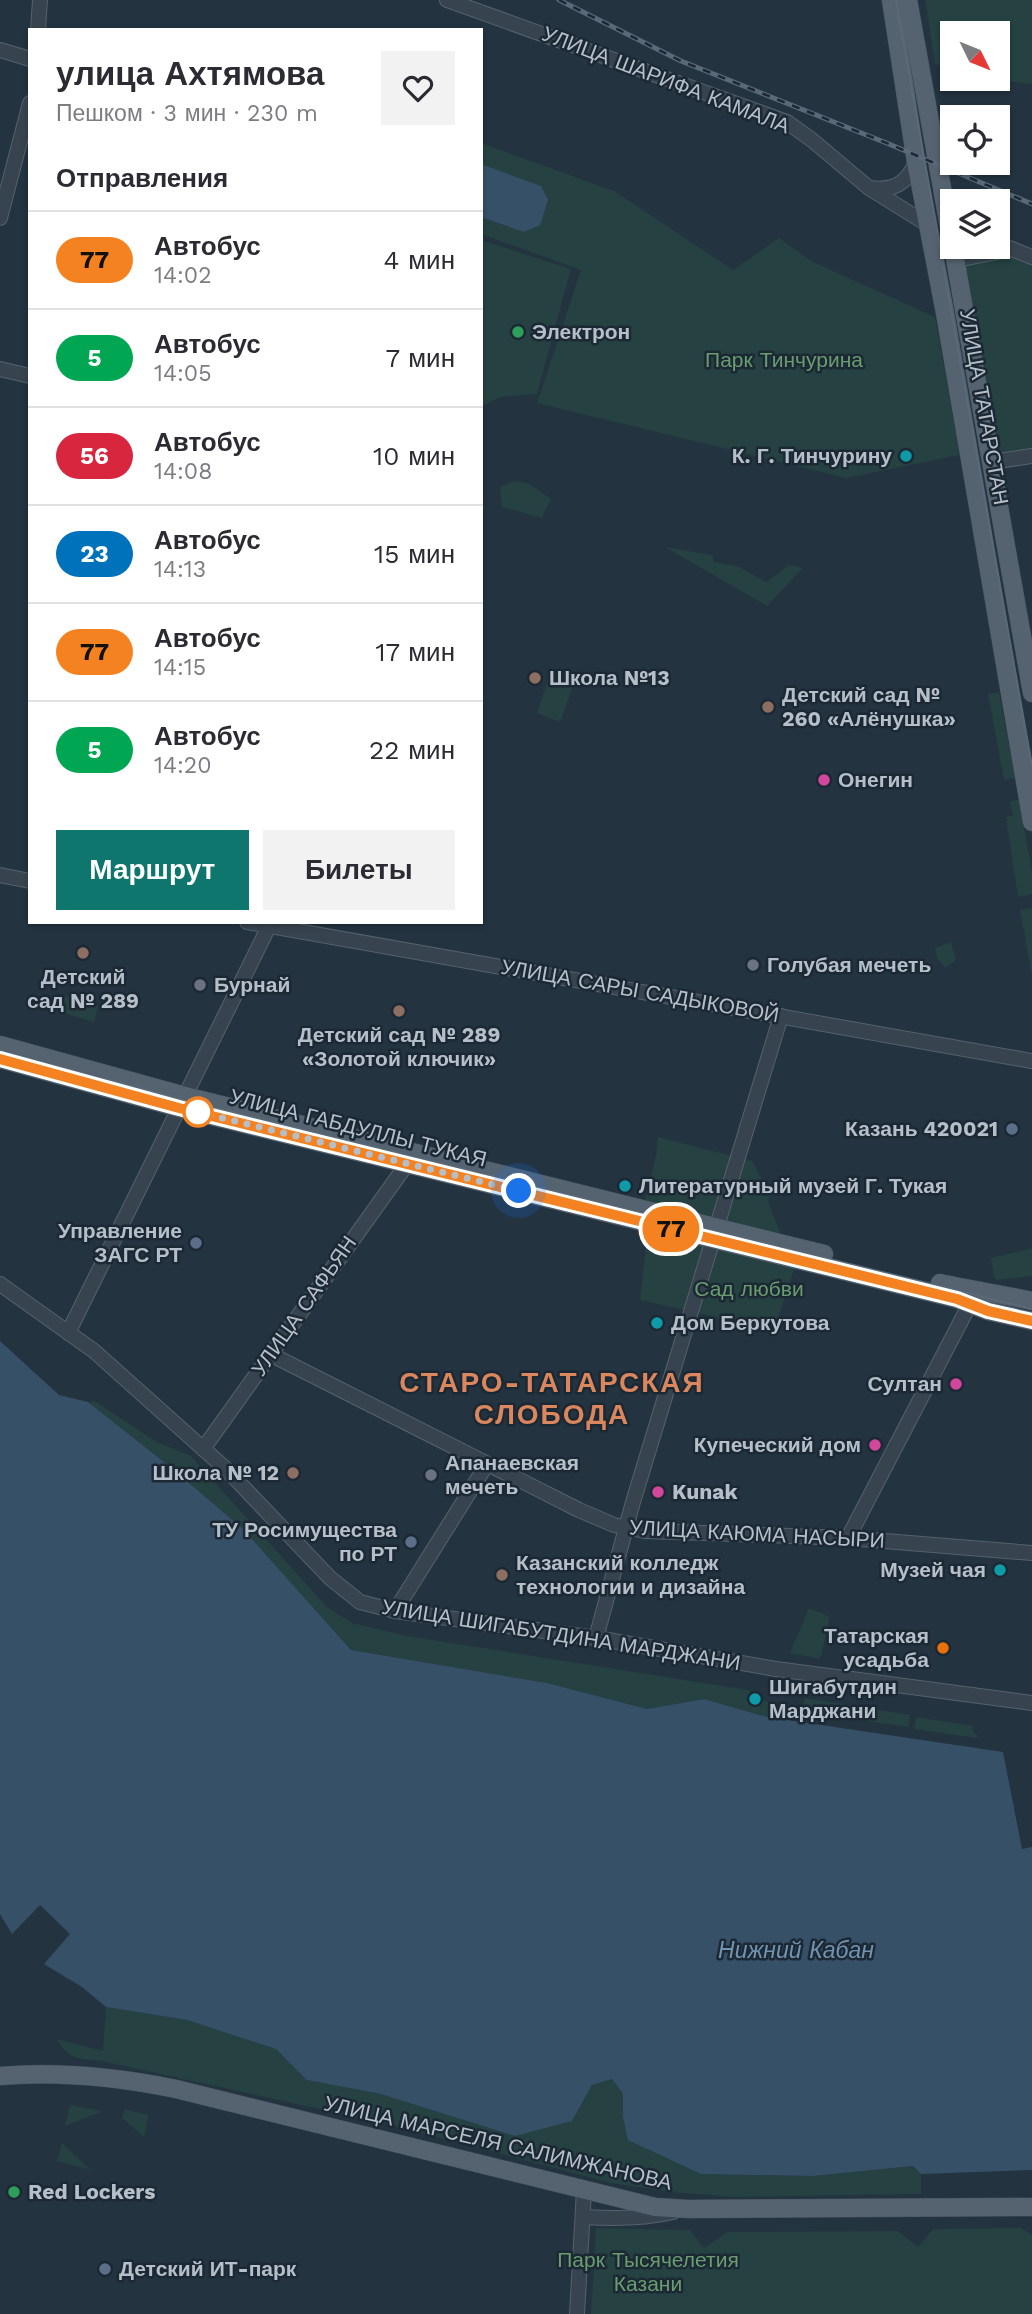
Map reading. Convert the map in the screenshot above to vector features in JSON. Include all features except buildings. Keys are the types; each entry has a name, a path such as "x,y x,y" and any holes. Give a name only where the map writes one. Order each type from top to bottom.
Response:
{"main road":[{"name":"УЛИЦА ТАТАРСТАН","path":"891,0 916,162 945,313 1032,821"},
{"name":"УЛИЦА ТАТАРСТАН","path":"908,0 944,189"},
{"path":"927,224 940,223"},
{"path":"927,224 940,236"},
{"name":"УЛИЦА ТАТАРСТАН","path":"955,259 1032,692"},
{"path":"970,466 990,462"},
{"name":"УЛИЦА ГАБДУЛЛЫ ТУКАЯ","path":"0,1045 182,1102"},
{"name":"УЛИЦА ГАБДУЛЛЫ ТУКАЯ","path":"0,1059 973,1297 988,1311 1032,1321"},
{"name":"УЛИЦА ГАБДУЛЛЫ ТУКАЯ","path":"973,1297 989,1291 1032,1301"},
{"path":"0,2065 60,2064 162,2077 642,2194 673,2199 1032,2198"},
{"name":"УЛИЦА МАРСЕЛЯ САЛИМЖАНОВА","path":"0,2076 64,2073 176,2089 655,2207 1032,2207"}],"street":[{"path":"38,28 40,0"},
{"name":"УЛИЦА ШАРИФА КАМАЛА","path":"447,0 787,122 869,187 927,224"},
{"path":"0,50 28,58"},
{"path":"0,218 28,111"},
{"path":"869,187 883,190 897,187 908,179 916,162"},
{"path":"1012,249 1032,257"},
{"path":"0,369 28,376"},
{"path":"990,462 1032,456"},
{"path":"0,875 28,881"},
{"path":"68,1333 270,924"},
{"name":"УЛИЦА САРЫ САДЫКОВОЙ","path":"270,924 1032,1061"},
{"path":"596,1638 633,1503 781,1016"},
{"name":"УЛИЦА САФЬЯН","path":"203,1449 411,1158"},
{"name":"УЛИЦА ШИГАБУТДИНА МАРДЖАНИ","path":"0,1284 94,1351 227,1470 343,1590 360,1602 396,1611 596,1638 776,1669 1032,1703"},
{"path":"848,1538 973,1297"},
{"name":"УЛИЦА КАЮМА НАСЫРИ","path":"270,1354 579,1510 626,1529 848,1538 1032,1553"},
{"path":"396,1611 487,1464"},
{"path":"577,2314 584,2190"},
{"path":"584,2217 647,2218 688,2209"}],"green space":[{"path":"925,0 1032,0 1032,84 1010,82 1010,21 940,21 940,65 935,64"},
{"name":"Парк Тинчурина","path":"483,144 614,191 733,270 779,238 813,262 935,317 960,455 846,478 537,403 581,270 483,235"},
{"name":"Электрон","path":"483,241 571,269 537,394 500,397 483,406"},
{"path":"1010,253 1032,262 1032,451 1001,456 961,259 1010,259"},
{"path":"514,481 530,484 551,499 542,518 502,507 500,487"},
{"path":"665,547 712,555 714,562 737,566 767,582 789,565 803,568 767,606"},
{"path":"550,674 574,683 560,722 537,713"},
{"path":"999,692 1015,778 1004,780 988,694"},
{"path":"1019,800 1032,872 1032,894 1018,897 1006,817 1013,816 1010,801"},
{"path":"1032,908 1032,975 1020,910"},
{"path":"951,942 956,960 945,968 937,958 935,948"},
{"path":"64,996 98,1006 94,1022 60,1012"},
{"name":"Сад любви","path":"658,1137 752,1161 770,1194 768,1201 794,1269 777,1322 742,1323 640,1300 651,1202 645,1200"},
{"path":"1032,1248 1032,1276 997,1280 994,1277 991,1258"},
{"path":"95,1401 155,1441 191,1456 327,1607 352,1623 407,1636 748,1690 792,1717 793,1722 704,1699 647,1709 547,1683 351,1650 244,1530 173,1469 88,1402"},
{"path":"809,1608 830,1617 820,1659 790,1653"},
{"path":"805,1698 910,1715 909,1727 802,1712"},
{"path":"916,1717 973,1726 973,1732 978,1736 976,1738 914,1729"},
{"path":"106,2007 187,2020 276,2049 308,2080 381,2094 572,2121 592,2085 612,2079 623,2094 623,2117 701,2174 813,2176 913,2166 921,2174 921,2194 736,2197 670,2192 611,2183 392,2125 102,2061 80,2059 66,2051 56,2039 103,2051"},
{"path":"70,2105 103,2111 65,2126"},
{"path":"125,2109 148,2115 144,2137 122,2118"},
{"path":"62,2143 91,2170 57,2161"},
{"name":"Парк Тысячелетия Казани","path":"596,2228 690,2230 704,2248 727,2232 898,2231 918,2247 933,2229 1021,2228 1032,2235 1032,2314 591,2314"}],"water":[{"path":"483,165 541,186 548,200 540,225 524,232 483,218"},
{"name":"Нижний Кабан","path":"0,1341 59,1395 88,1402 173,1469 244,1530 351,1650 547,1683 647,1709 704,1699 767,1717 1003,1752 1022,1849 1032,1847 1032,2170 921,2174 913,2166 813,2176 701,2174 628,2140 623,2117 623,2094 612,2079 592,2085 572,2121 515,2136 381,2094 307,2080 276,2049 187,2020 106,2007 82,1987 44,1964 70,1934 40,1905 12,1934 0,1914"}],"tram line":[{"path":"896,0 1032,766"},
{"path":"0,1051 183,1100 1032,1309"}],"railway":[{"path":"559,0 681,61 1032,204"}],"bus line":[{"name":"77","path":"0,1059 179,1108 957,1299 988,1311 1032,1321"}],"place":[{"name":"Электрон","path":"518,332"},
{"name":"К. Г. Тинчурину","path":"906,456"},
{"name":"Школа №13","path":"535,678"},
{"name":"Детский сад № 260 «Алёнушка»","path":"768,707"},
{"name":"Онегин","path":"824,780"},
{"name":"Детский сад № 289","path":"83,953"},
{"name":"Голубая мечеть","path":"753,965"},
{"name":"Бурнай","path":"200,985"},
{"name":"Детский сад № 289 «Золотой ключик»","path":"399,1011"},
{"name":"Казань 420021","path":"1012,1129"},
{"name":"Литературный музей Г. Тукая","path":"625,1186"},
{"name":"Управление ЗАГС РТ","path":"196,1243"},
{"name":"Дом Беркутова","path":"657,1323"},
{"name":"Султан","path":"956,1384"},
{"name":"Купеческий дом","path":"875,1445"},
{"name":"Школа № 12","path":"293,1473"},
{"name":"Апанаевская мечеть","path":"431,1475"},
{"name":"Kunak","path":"658,1492"},
{"name":"ТУ Росимущества по РТ","path":"411,1542"},
{"name":"Музей чая","path":"1000,1570"},
{"name":"Казанский колледж технологии и дизайна","path":"502,1575"},
{"name":"Татарская усадьба","path":"943,1648"},
{"name":"Шигабутдин Марджани","path":"755,1699"},
{"name":"Red Lockers","path":"14,2192"},
{"name":"Детский ИТ-парк","path":"105,2269"}],"district":[{"name":"СТАРО-ТАТАРСКАЯ СЛОБОДА","path":"552,1398"}],"route":[{"path":"198,1112 519,1191"}]}
